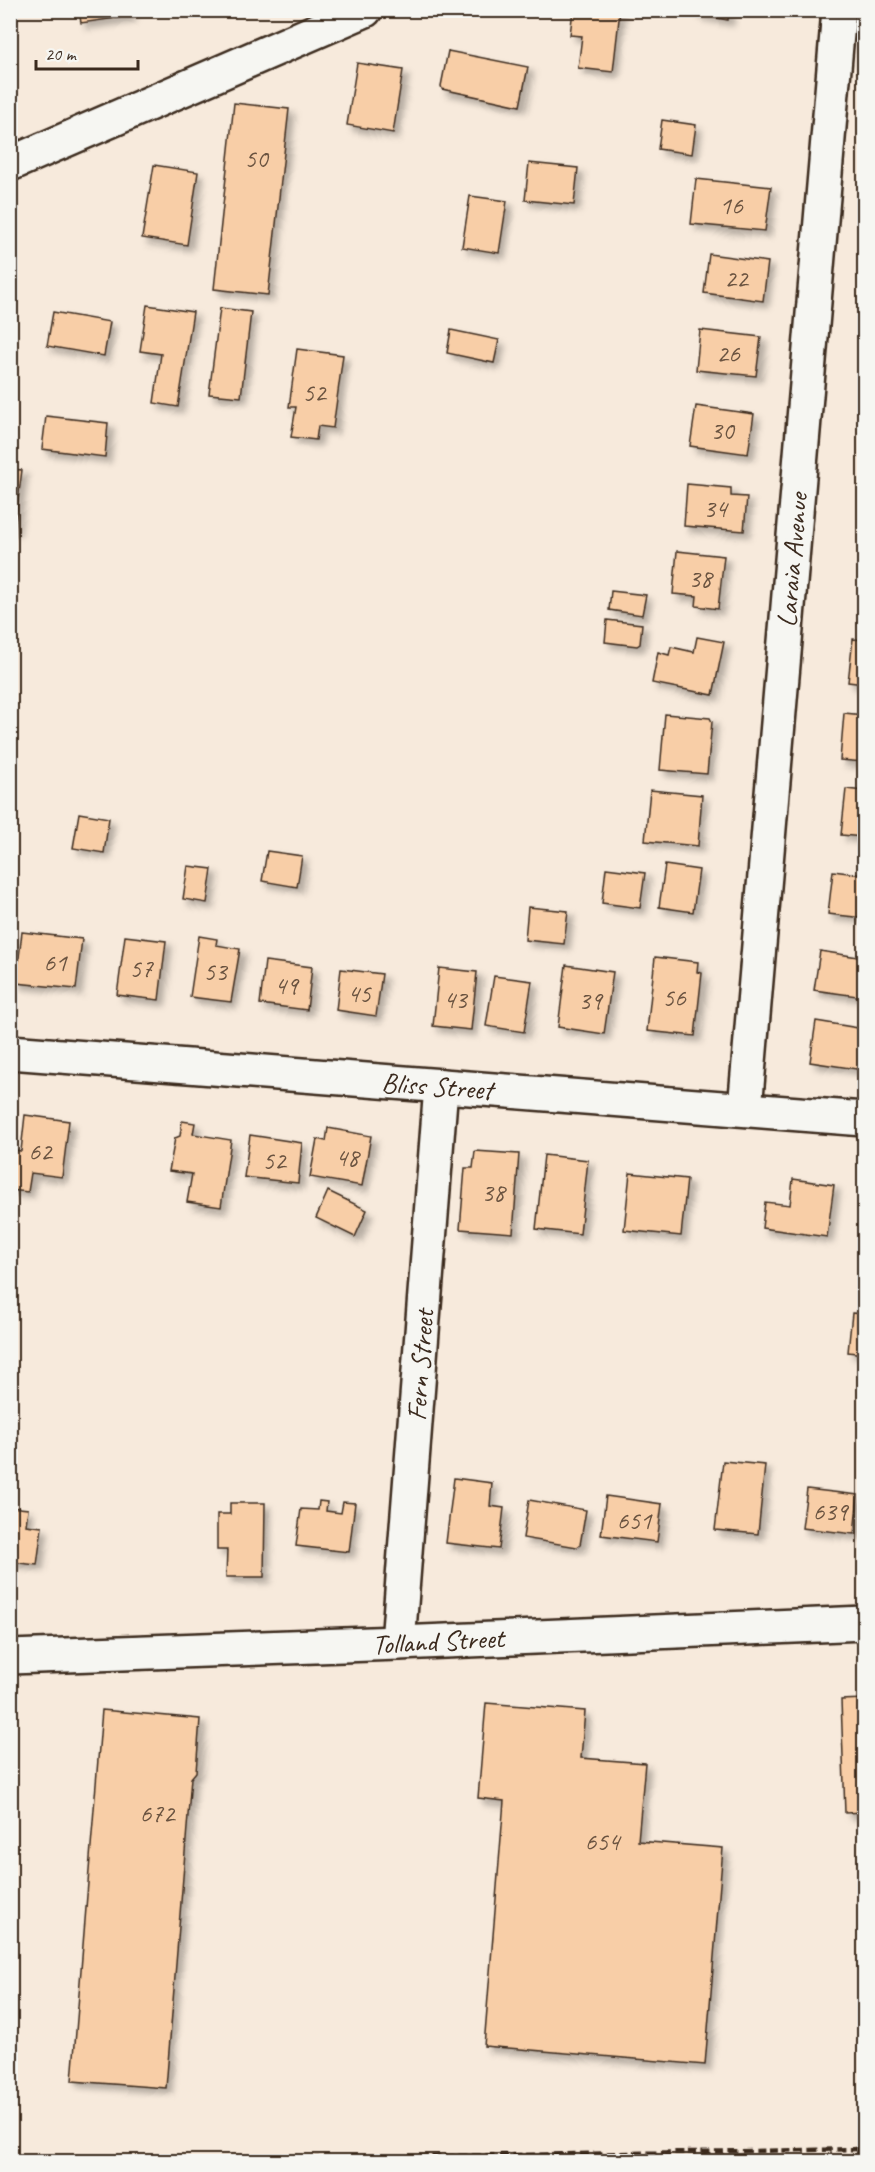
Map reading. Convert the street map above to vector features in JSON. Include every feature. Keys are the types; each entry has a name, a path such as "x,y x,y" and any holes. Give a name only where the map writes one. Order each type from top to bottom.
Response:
{"street":[{"path":"10,164 365,10"},
{"name":"Laraia Avenue","path":"745,1109 839,10"},
{"name":"Bliss Street","path":"10,1052 864,1119"},
{"name":"Fern Street","path":"398,1643 441,1086"},
{"name":"Tolland Street","path":"10,1657 864,1623"}],"building":[{"path":"79,10 130,10 130,16 81,23"},
{"path":"573,10 620,10 613,72 578,68 582,36 570,35"},
{"path":"696,10 729,10 728,20 696,14"},
{"path":"448,51 528,67 520,106 442,89"},
{"path":"357,63 403,70 393,133 347,125"},
{"path":"234,103 289,109 268,295 214,289"},
{"path":"662,120 696,125 692,154 658,149"},
{"path":"529,163 578,168 574,205 525,200"},
{"path":"154,165 198,172 187,245 142,238"},
{"path":"696,179 771,187 765,231 691,224"},
{"path":"470,196 507,201 499,253 462,247"},
{"path":"709,254 768,262 763,301 704,293"},
{"path":"147,305 193,312 178,407 154,403 161,354 140,351"},
{"path":"220,308 251,312 241,397 209,394"},
{"path":"53,312 110,322 104,356 47,346"},
{"path":"451,330 499,340 494,363 447,353"},
{"path":"700,330 761,337 756,376 696,370"},
{"path":"297,349 343,355 333,428 318,426 316,440 291,437 296,407 289,407"},
{"path":"696,406 754,414 748,454 690,446"},
{"path":"46,416 108,423 105,457 42,449"},
{"path":"10,469 22,470 14,531 10,530"},
{"path":"687,484 731,488 731,496 747,497 744,531 684,526"},
{"path":"677,551 724,556 718,609 696,606 697,596 673,594"},
{"path":"864,569 864,613 860,612"},
{"path":"611,591 646,595 642,615 609,610"},
{"path":"607,620 642,624 640,644 637,646 605,642"},
{"path":"697,637 724,642 713,695 652,683 658,652 669,655 671,647 694,652"},
{"path":"853,639 864,640 864,684 848,682"},
{"path":"844,713 864,715 864,762 840,760"},
{"path":"665,714 710,718 712,722 707,774 660,770"},
{"path":"846,789 864,791 864,837 841,835"},
{"path":"650,790 702,795 698,846 645,841"},
{"path":"79,813 109,818 104,853 73,848"},
{"path":"267,851 302,856 297,887 262,881"},
{"path":"665,865 699,870 693,912 659,907"},
{"path":"188,866 212,869 207,903 183,899"},
{"path":"606,868 645,873 640,908 602,903"},
{"path":"833,871 864,875 864,918 828,914"},
{"path":"528,907 568,911 564,944 525,940"},
{"path":"22,932 82,939 76,989 16,983"},
{"path":"125,936 166,941 159,1000 117,995"},
{"path":"199,936 217,939 216,945 240,949 231,1002 190,997"},
{"path":"820,951 864,958 864,997 814,990"},
{"path":"655,957 698,962 697,972 702,973 695,1036 647,1031"},
{"path":"265,961 312,967 307,1010 260,1004"},
{"path":"566,965 613,972 604,1034 558,1027"},
{"path":"439,968 477,972 471,1030 433,1026"},
{"path":"341,969 382,974 376,1016 336,1010"},
{"path":"494,976 532,981 524,1032 486,1026"},
{"path":"816,1021 864,1029 863,1070 810,1062"},
{"path":"25,1115 69,1121 62,1177 31,1173 28,1192 10,1190 10,1149 21,1151"},
{"path":"182,1121 195,1123 193,1134 231,1140 221,1207 187,1202 192,1174 169,1171 175,1138 180,1136"},
{"path":"328,1128 371,1136 362,1186 310,1177 317,1139 326,1141"},
{"path":"250,1135 302,1143 298,1183 244,1177"},
{"path":"475,1151 519,1154 513,1233 460,1229 465,1168 473,1168"},
{"path":"544,1155 588,1160 580,1234 536,1229"},
{"path":"630,1173 687,1179 681,1236 624,1230"},
{"path":"793,1179 834,1185 827,1237 762,1228 765,1202 790,1205"},
{"path":"328,1191 367,1210 355,1237 316,1218"},
{"path":"852,1313 864,1314 864,1354 848,1352"},
{"path":"723,1461 765,1465 758,1534 715,1530"},
{"path":"454,1478 492,1483 490,1506 504,1508 499,1549 446,1543"},
{"path":"807,1489 858,1495 854,1534 802,1528"},
{"path":"606,1496 662,1504 657,1542 601,1535"},
{"path":"529,1500 586,1510 580,1545 577,1547 523,1538"},
{"path":"319,1501 327,1502 326,1511 341,1513 343,1502 355,1503 349,1552 296,1546 301,1509 318,1510"},
{"path":"230,1503 265,1503 264,1577 226,1577 227,1550 217,1550 217,1514 230,1514"},
{"path":"10,1507 28,1509 26,1525 42,1527 37,1565 10,1562"},
{"path":"864,1699 864,1812 845,1813 841,1700"},
{"path":"486,1703 585,1711 581,1758 645,1763 638,1841 723,1848 705,2065 484,2046 504,1801 478,1798"},
{"path":"102,1710 200,1719 196,1772 191,1778 166,2088 72,2081"}],"railway":[{"path":"121,2162 864,2149"}]}
